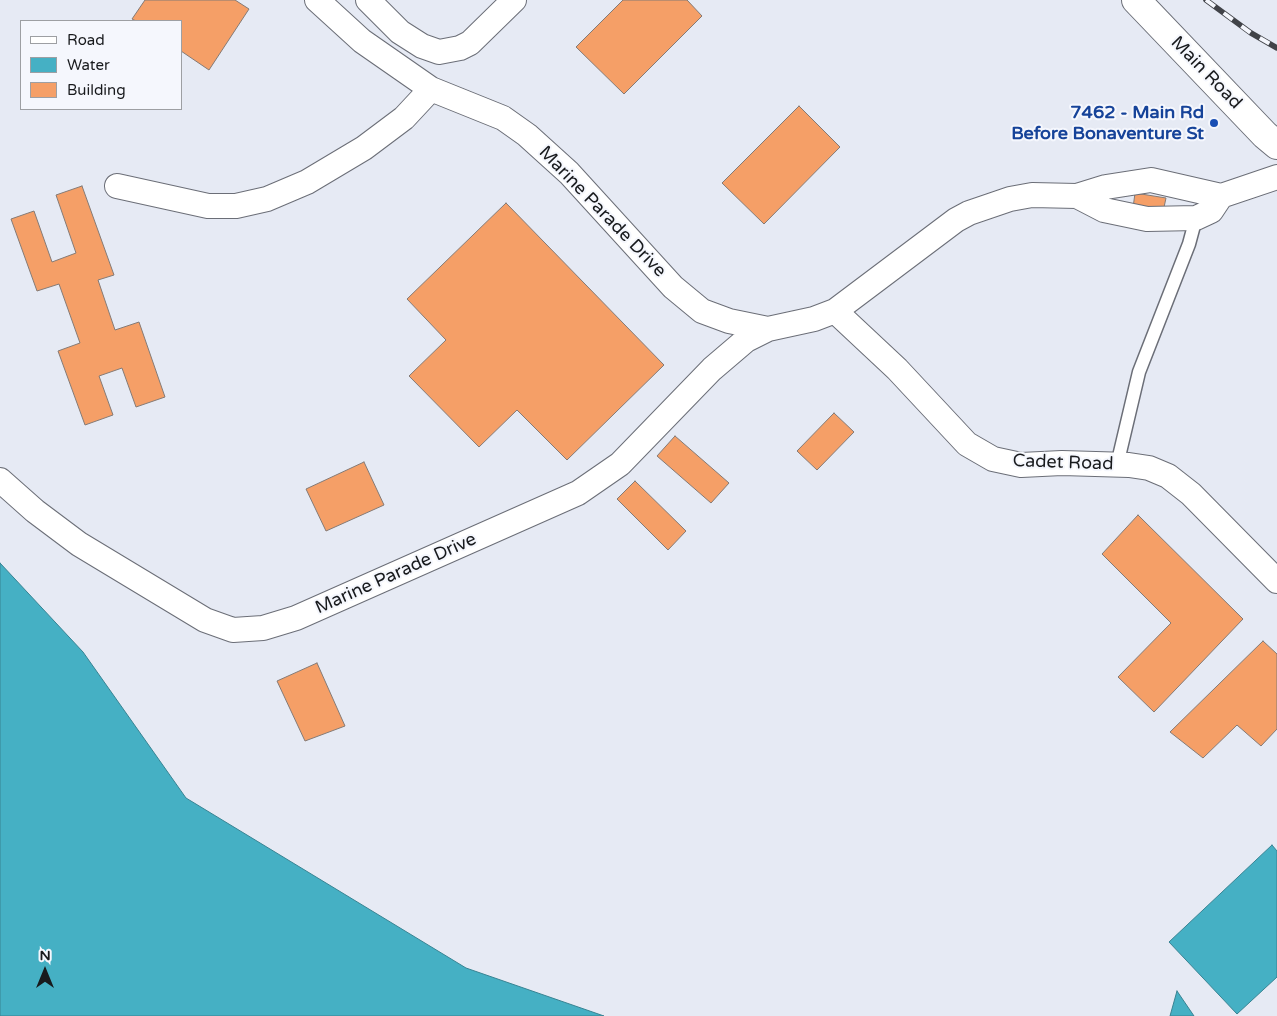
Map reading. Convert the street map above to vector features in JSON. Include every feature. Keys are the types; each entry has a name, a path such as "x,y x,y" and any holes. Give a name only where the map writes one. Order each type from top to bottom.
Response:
{"main road":[{"name":"Main Road","path":"1136,0 1265,135 1277,145"}],"street":[{"name":"Marine Parade Drive","path":"317,0 367,45 430,90 503,118 528,135 569,173 673,287 702,311 729,322 768,329"},
{"path":"368,0 400,32 422,46 439,52 460,48 470,43 514,0"},
{"path":"117,186 208,206 236,206 267,199 307,182 364,148 404,118 430,90"},
{"path":"1196,218 1211,211 1221,196 1277,177"},
{"name":"Marine Parade Drive","path":"0,480 35,511 79,544 205,620 233,630 263,628 296,618 578,493 620,464 712,369 746,340 768,329 814,319 835,311 956,220 969,214 996,203 1032,196 1077,196 1106,187 1151,180 1180,185 1221,196"},
{"name":"Marine Parade Drive","path":"1077,196 1104,210 1147,219 1196,218"},
{"name":"Cadet Road","path":"835,311 897,369 967,444 993,459 1021,465 1062,463 1117,465 1149,468 1168,476 1191,494 1277,581"}],"lane":[{"path":"1117,465 1139,372 1189,244 1196,218"}],"water":[{"path":"0,563 83,652 186,798 466,968 604,1016 0,1016"},
{"path":"1272,845 1277,851 1277,977 1237,1014 1169,942"},
{"path":"1177,991 1194,1016 1170,1016"}],"building":[{"path":"145,0 235,0 249,9 209,70 182,52 182,20 132,19"},
{"path":"623,0 687,0 702,16 624,94 576,47"},
{"path":"799,106 840,147 764,224 722,183"},
{"path":"82,186 114,275 98,280 115,330 139,322 165,397 136,407 122,368 99,376 113,415 85,425 58,351 80,343 59,284 37,291 11,219 34,211 52,262 76,253 56,195"},
{"path":"1135,193 1166,198 1163,212 1133,208"},
{"path":"506,203 664,365 567,460 517,410 479,447 409,376 446,340 407,299"},
{"path":"834,413 854,432 817,470 797,451"},
{"path":"675,436 729,483 711,503 657,456"},
{"path":"364,462 384,505 326,531 306,489"},
{"path":"635,481 686,531 668,550 617,499"},
{"path":"1138,515 1243,619 1154,712 1118,677 1171,623 1102,554"},
{"path":"1263,641 1277,654 1277,729 1261,746 1237,725 1203,758 1170,732"},
{"path":"317,663 345,726 305,741 277,681"}],"railway":[{"path":"1206,0 1251,33 1277,48"}],"place":[{"name":"7462 - Main Rd Before Bonaventure St","path":"1214,123"}]}
